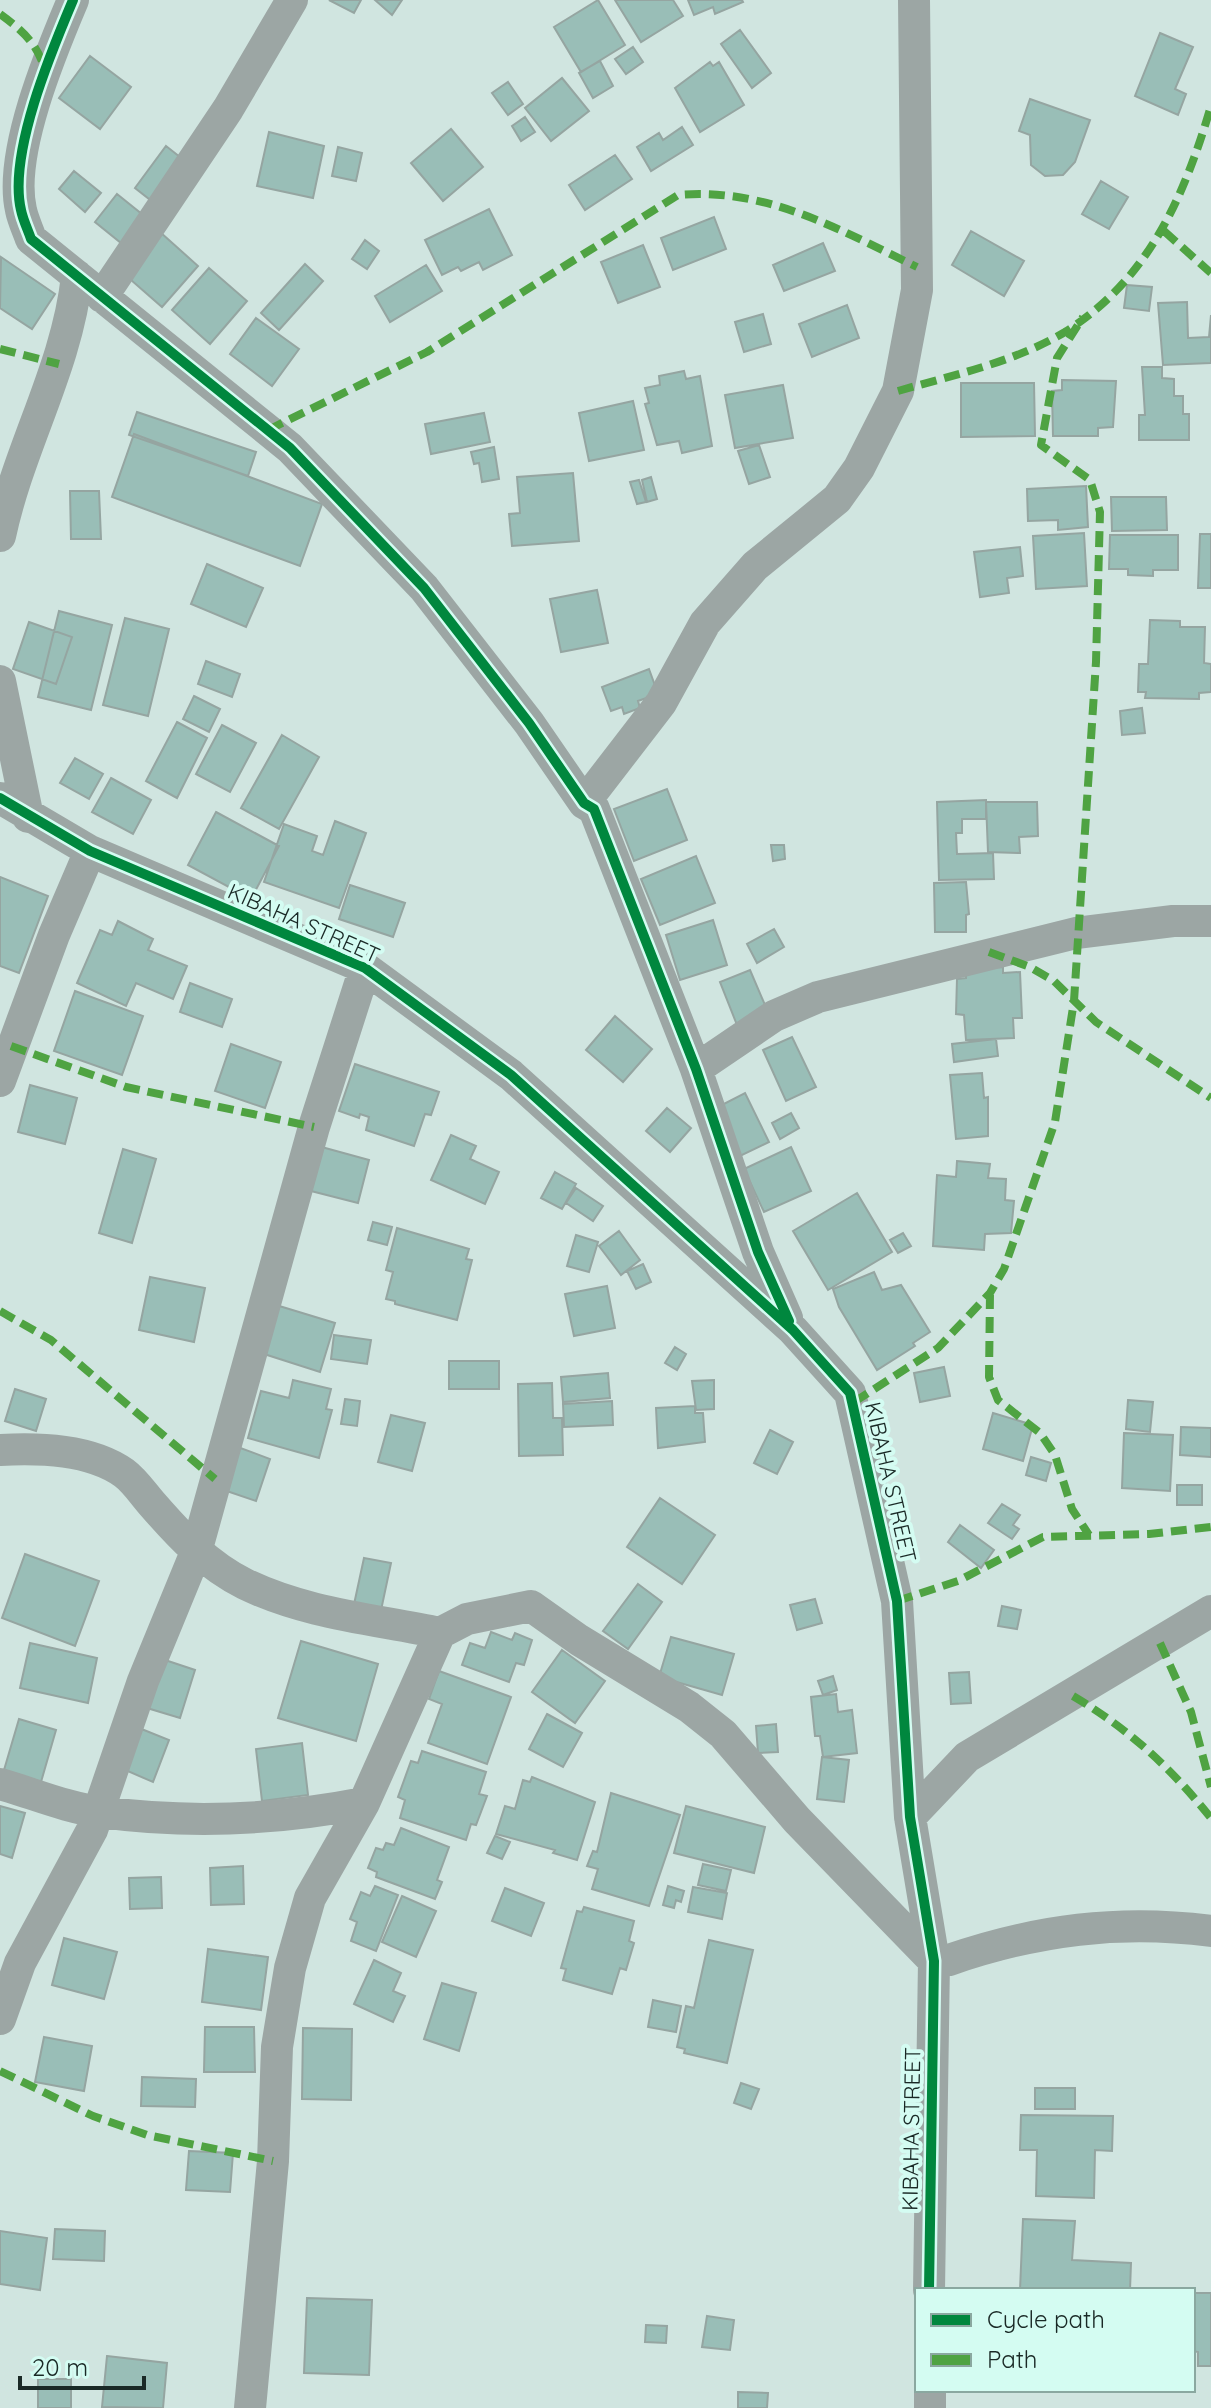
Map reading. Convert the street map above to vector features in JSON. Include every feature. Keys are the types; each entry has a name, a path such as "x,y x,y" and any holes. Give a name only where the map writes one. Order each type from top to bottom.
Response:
{"street":[{"path":"73,0 30,118 19,177 20,208 31,239 290,448 414,577 529,723 584,803 594,809 696,1069 753,1239 793,1330"},
{"path":"102,297 228,109 292,0"},
{"path":"584,803 661,703 705,623 755,566 837,499 859,468 898,391 917,290 914,0"},
{"path":"0,536 14,484 59,364 72,320 77,276"},
{"path":"0,681 28,817"},
{"name":"KIBAHA STREET","path":"0,798 90,851 365,968 511,1075 793,1330 854,1402 897,1601 910,1817 942,1961 929,2288"},
{"path":"0,1081 54,935 90,851"},
{"path":"696,1069 774,1016 818,997 1076,933 1173,921 1211,921"},
{"path":"0,2019 20,1963 98,1812 143,1681 196,1552 309,1141 365,968"},
{"path":"0,1450 77,1453 102,1461 125,1474 196,1552 243,1583 285,1601 347,1617 440,1633 467,1619 531,1606 579,1640 689,1707 723,1734 787,1809 942,1961 998,1943 1096,1926 1140,1924 1211,1931"},
{"path":"910,1817 967,1757 1211,1611"},
{"path":"250,2408 273,2161 277,2047 290,1968 310,1898 364,1803 440,1633"},
{"path":"0,1784 98,1812 211,1821 310,1814 364,1803"}],"building":[{"path":"329,0 361,0 354,13"},
{"path":"375,0 402,0 392,15"},
{"path":"598,0 625,45 581,72 554,27"},
{"path":"615,0 673,0 683,16 641,42"},
{"path":"688,0 743,2 715,14 713,7 694,15"},
{"path":"740,30 771,73 752,88 721,44"},
{"path":"1160,33 1193,47 1175,89 1186,94 1178,115 1135,96"},
{"path":"633,47 643,62 626,74 615,59"},
{"path":"90,56 131,87 100,129 59,98"},
{"path":"600,61 613,86 593,98 579,73"},
{"path":"710,62 713,66 719,62 744,105 700,132 675,88"},
{"path":"562,78 589,111 551,141 525,108"},
{"path":"508,82 523,104 508,115 492,93"},
{"path":"1030,99 1090,120 1075,162 1063,175 1045,176 1031,165 1030,135 1019,131"},
{"path":"525,117 535,132 521,141 512,126"},
{"path":"682,127 693,145 651,171 637,147 659,133 663,140"},
{"path":"451,129 483,167 443,201 411,163"},
{"path":"269,132 324,146 313,198 257,186"},
{"path":"166,146 190,165 158,206 135,188"},
{"path":"338,147 362,153 356,181 332,176"},
{"path":"615,155 632,179 585,210 569,185"},
{"path":"74,171 101,193 85,212 59,189"},
{"path":"1101,181 1128,197 1109,229 1082,214"},
{"path":"117,194 143,215 121,243 95,222"},
{"path":"489,209 512,255 483,270 479,262 461,271 458,267 442,275 425,240"},
{"path":"714,217 726,249 673,270 661,238"},
{"path":"971,231 1024,261 1004,296 952,265"},
{"path":"160,232 198,266 162,307 123,273"},
{"path":"365,240 379,251 367,269 352,259"},
{"path":"823,243 835,271 784,291 773,265"},
{"path":"643,245 660,287 618,303 601,262"},
{"path":"1,257 55,294 32,329 0,308"},
{"path":"305,264 323,281 279,330 261,313"},
{"path":"426,265 442,291 390,322 375,296"},
{"path":"209,268 247,301 210,344 172,310"},
{"path":"1127,285 1152,287 1149,311 1124,308"},
{"path":"1187,302 1188,338 1209,337 1211,315 1211,363 1163,365 1158,303"},
{"path":"847,305 859,338 812,357 799,324"},
{"path":"763,314 771,344 744,352 735,322"},
{"path":"256,318 299,349 272,386 230,354"},
{"path":"1142,367 1162,367 1162,378 1174,379 1174,396 1183,396 1183,414 1189,414 1189,440 1139,440 1139,415 1145,415"},
{"path":"684,371 686,379 700,376 712,446 682,453 679,441 657,445 645,404 649,403 645,388 660,385 659,376"},
{"path":"1062,380 1116,381 1113,427 1098,428 1098,436 1053,436 1052,391 1062,390"},
{"path":"961,383 1034,383 1035,436 961,437"},
{"path":"783,385 793,438 735,448 725,395"},
{"path":"633,401 644,450 589,461 579,413"},
{"path":"137,412 256,452 248,476 129,435"},
{"path":"484,413 490,442 431,454 425,424"},
{"path":"134,434 322,504 300,566 112,497"},
{"path":"759,445 770,477 749,484 738,451"},
{"path":"494,447 499,479 482,482 479,463 474,464 471,452"},
{"path":"573,473 579,541 512,546 509,514 520,513 517,477"},
{"path":"651,477 657,499 647,502 642,480"},
{"path":"639,480 646,502 637,504 630,482"},
{"path":"1086,486 1088,527 1058,530 1058,520 1028,521 1027,489"},
{"path":"70,491 99,491 101,539 71,539"},
{"path":"1111,497 1166,497 1167,530 1112,531"},
{"path":"1084,533 1087,586 1036,589 1033,536"},
{"path":"1200,534 1211,534 1211,588 1198,588"},
{"path":"1110,535 1178,535 1178,570 1153,570 1153,576 1128,575 1128,569 1109,569"},
{"path":"1020,547 1023,576 1007,578 1009,593 980,597 974,552"},
{"path":"207,564 263,588 246,627 191,604"},
{"path":"597,590 608,643 561,652 550,599"},
{"path":"59,611 112,625 91,710 38,697"},
{"path":"125,618 169,629 148,716 103,705"},
{"path":"1150,620 1180,621 1180,627 1205,627 1204,663 1211,664 1211,692 1199,693 1199,699 1145,698 1146,692 1138,692 1139,664 1148,664"},
{"path":"29,622 72,637 56,684 13,669"},
{"path":"206,661 240,674 232,697 198,684"},
{"path":"649,669 658,694 638,701 640,708 624,714 622,707 611,711 602,687"},
{"path":"194,696 220,709 209,732 183,719"},
{"path":"1142,708 1145,733 1122,735 1120,711"},
{"path":"177,722 207,738 177,798 146,781"},
{"path":"222,725 256,743 230,792 196,774"},
{"path":"282,735 319,757 279,829 241,808"},
{"path":"75,758 103,774 89,799 60,783"},
{"path":"111,778 151,800 133,834 92,812"},
{"path":"667,789 687,840 634,861 614,809"},
{"path":"986,800 986,819 962,819 962,833 956,833 957,854 993,853 994,879 939,880 937,802"},
{"path":"986,802 1037,802 1038,836 1019,837 1020,853 988,852"},
{"path":"216,812 279,846 251,899 188,865"},
{"path":"335,821 366,833 339,908 264,882 284,824 317,836 312,851 323,855"},
{"path":"771,845 784,845 785,859 773,861"},
{"path":"696,856 715,903 660,925 641,879"},
{"path":"0,877 48,896 19,973 0,966"},
{"path":"966,882 969,914 966,915 966,932 935,932 934,883"},
{"path":"350,885 405,903 393,937 339,919"},
{"path":"713,920 727,965 680,980 666,935"},
{"path":"118,921 153,939 148,950 187,966 173,999 136,983 126,1006 77,983 100,930 112,935"},
{"path":"774,929 784,947 757,963 747,944"},
{"path":"1003,967 1003,973 1020,972 1022,1018 1013,1018 1014,1038 966,1040 964,1015 956,1014 957,979 966,978 966,969"},
{"path":"750,970 768,1012 737,1025 720,982"},
{"path":"190,983 232,999 222,1027 180,1012"},
{"path":"75,991 143,1016 122,1075 54,1051"},
{"path":"615,1016 652,1049 623,1082 586,1050"},
{"path":"792,1037 816,1087 786,1101 763,1050"},
{"path":"996,1039 998,1056 954,1062 952,1044"},
{"path":"231,1044 281,1062 265,1108 215,1091"},
{"path":"355,1064 439,1092 431,1115 425,1114 414,1146 366,1130 369,1117 360,1114 359,1118 339,1111"},
{"path":"982,1073 984,1098 988,1097 988,1136 956,1139 950,1075"},
{"path":"30,1085 77,1098 65,1144 18,1132"},
{"path":"745,1093 769,1142 740,1156 716,1108"},
{"path":"667,1108 691,1128 670,1152 646,1131"},
{"path":"791,1113 799,1128 780,1139 772,1123"},
{"path":"451,1135 476,1146 470,1159 499,1172 485,1204 431,1180"},
{"path":"318,1146 369,1160 358,1203 307,1190"},
{"path":"791,1147 811,1191 764,1212 744,1169"},
{"path":"123,1149 156,1159 132,1243 99,1233"},
{"path":"957,1161 990,1164 988,1178 1006,1179 1005,1200 1014,1201 1011,1233 985,1234 984,1250 933,1246 937,1175 956,1177"},
{"path":"555,1172 576,1184 562,1209 541,1198"},
{"path":"576,1188 603,1206 593,1221 566,1203"},
{"path":"857,1193 892,1252 828,1290 793,1231"},
{"path":"373,1222 392,1227 387,1245 368,1240"},
{"path":"397,1228 469,1249 466,1259 472,1260 457,1320 386,1299 393,1272 386,1270"},
{"path":"619,1231 640,1260 621,1275 599,1246"},
{"path":"903,1233 911,1246 898,1253 890,1240"},
{"path":"576,1235 598,1242 589,1272 567,1266"},
{"path":"643,1264 651,1282 636,1289 627,1271"},
{"path":"874,1272 882,1290 901,1285 930,1332 913,1343 915,1346 877,1370 839,1307 833,1289"},
{"path":"150,1277 205,1288 194,1342 139,1330"},
{"path":"607,1286 615,1328 574,1336 565,1294"},
{"path":"276,1305 335,1323 320,1372 261,1353"},
{"path":"334,1335 371,1340 367,1364 331,1359"},
{"path":"675,1347 686,1354 677,1370 665,1363"},
{"path":"449,1361 499,1361 499,1389 449,1389"},
{"path":"944,1367 950,1396 920,1402 914,1373"},
{"path":"608,1373 610,1398 563,1402 561,1377"},
{"path":"293,1380 331,1389 326,1409 332,1410 319,1458 248,1438 261,1391 289,1398"},
{"path":"714,1380 714,1409 696,1410 692,1381"},
{"path":"552,1383 553,1418 562,1418 563,1455 519,1456 518,1384"},
{"path":"15,1389 46,1399 36,1431 5,1421"},
{"path":"345,1399 360,1401 357,1426 341,1424"},
{"path":"1128,1400 1153,1402 1150,1432 1126,1429"},
{"path":"612,1401 613,1425 564,1427 563,1404"},
{"path":"695,1406 695,1413 703,1413 705,1442 658,1448 656,1408"},
{"path":"993,1413 1033,1425 1023,1461 983,1449"},
{"path":"391,1415 425,1423 412,1471 378,1462"},
{"path":"1181,1427 1211,1428 1211,1457 1180,1455"},
{"path":"770,1430 793,1442 777,1474 754,1463"},
{"path":"1124,1433 1173,1435 1170,1491 1122,1488"},
{"path":"235,1446 270,1459 256,1501 221,1489"},
{"path":"1031,1457 1051,1463 1046,1481 1026,1475"},
{"path":"1177,1485 1202,1485 1202,1505 1177,1505"},
{"path":"660,1498 715,1535 682,1584 627,1547"},
{"path":"1002,1504 1020,1515 1013,1525 1019,1529 1012,1539 988,1523"},
{"path":"960,1525 994,1550 981,1568 948,1542"},
{"path":"25,1554 99,1581 75,1646 2,1618"},
{"path":"364,1558 391,1563 380,1615 353,1609"},
{"path":"638,1584 662,1602 628,1649 603,1631"},
{"path":"815,1599 822,1623 797,1630 790,1605"},
{"path":"1002,1606 1021,1610 1017,1629 998,1626"},
{"path":"491,1632 512,1640 515,1633 532,1640 524,1665 516,1663 509,1682 462,1665 470,1643 485,1648"},
{"path":"671,1637 734,1654 722,1695 659,1677"},
{"path":"301,1641 378,1664 356,1741 278,1718"},
{"path":"30,1643 97,1658 88,1703 20,1688"},
{"path":"562,1650 605,1681 575,1723 532,1692"},
{"path":"162,1659 195,1670 180,1718 147,1708"},
{"path":"439,1671 511,1697 487,1764 428,1743 442,1704 429,1699"},
{"path":"969,1672 971,1703 951,1704 949,1673"},
{"path":"833,1676 837,1690 823,1695 818,1681"},
{"path":"836,1694 838,1712 852,1710 857,1753 823,1757 820,1736 815,1736 811,1697"},
{"path":"547,1714 582,1733 563,1767 529,1749"},
{"path":"19,1719 56,1730 41,1782 4,1770"},
{"path":"776,1724 778,1752 758,1753 756,1726"},
{"path":"139,1728 169,1740 153,1782 123,1769"},
{"path":"302,1743 308,1795 262,1801 256,1749"},
{"path":"422,1751 486,1772 479,1794 487,1796 476,1825 471,1824 466,1840 400,1818 405,1800 398,1797 411,1761 418,1763"},
{"path":"822,1757 849,1760 844,1802 817,1799"},
{"path":"532,1777 595,1802 577,1860 553,1853 555,1850 496,1834 505,1806 515,1809 523,1780 530,1782"},
{"path":"611,1793 680,1815 649,1906 592,1889 598,1869 587,1866 593,1851 597,1852"},
{"path":"0,1806 25,1813 12,1858 0,1854"},
{"path":"686,1806 765,1827 754,1873 674,1853"},
{"path":"401,1828 449,1847 437,1880 442,1882 435,1899 376,1877 377,1872 368,1868 376,1848 383,1850 386,1843 394,1845"},
{"path":"495,1836 510,1842 502,1859 487,1853"},
{"path":"703,1864 731,1870 726,1891 698,1885"},
{"path":"243,1866 244,1904 211,1905 210,1868"},
{"path":"161,1877 162,1908 130,1909 129,1878"},
{"path":"375,1886 398,1895 376,1951 351,1941 357,1922 350,1919 361,1892 370,1896"},
{"path":"668,1886 684,1891 681,1902 676,1900 674,1908 663,1905"},
{"path":"693,1887 727,1893 722,1919 688,1912"},
{"path":"505,1888 544,1903 531,1936 492,1921"},
{"path":"402,1896 436,1911 416,1957 382,1942"},
{"path":"584,1907 634,1921 629,1941 634,1943 626,1970 620,1968 612,1994 563,1980 566,1969 561,1968 577,1911 582,1912"},
{"path":"64,1938 117,1952 104,1999 52,1985"},
{"path":"709,1940 753,1950 727,2063 684,2053 685,2049 677,2047 686,2006 694,2008"},
{"path":"208,1949 268,1957 261,2010 202,2002"},
{"path":"374,1960 401,1973 393,1991 405,1996 393,2022 354,2004"},
{"path":"442,1983 476,1993 459,2051 424,2039"},
{"path":"653,2000 681,2006 676,2032 648,2027"},
{"path":"205,2027 254,2027 255,2072 204,2072"},
{"path":"303,2028 352,2029 351,2100 302,2099"},
{"path":"44,2037 92,2046 84,2091 35,2082"},
{"path":"142,2077 196,2079 195,2107 141,2106"},
{"path":"741,2083 759,2089 751,2109 734,2103"},
{"path":"1035,2088 1075,2088 1075,2109 1035,2109"},
{"path":"1021,2115 1113,2116 1112,2151 1095,2150 1094,2198 1036,2196 1037,2150 1020,2150"},
{"path":"189,2151 233,2153 230,2192 186,2190"},
{"path":"1023,2219 1075,2221 1072,2260 1131,2263 1130,2288 1020,2288"},
{"path":"55,2229 105,2231 104,2261 53,2259"},
{"path":"0,2231 47,2238 40,2290 0,2284"},
{"path":"1195,2293 1211,2293 1211,2366 1198,2366 1198,2352 1195,2351"},
{"path":"307,2298 372,2300 369,2375 304,2373"},
{"path":"707,2316 734,2320 730,2350 702,2347"},
{"path":"646,2325 667,2326 666,2343 645,2342"},
{"path":"107,2356 167,2363 163,2408 102,2407"},
{"path":"38,2379 71,2379 71,2408 38,2408"},
{"path":"738,2392 768,2393 767,2408 738,2408"}],"marked path":[{"path":"0,14 28,38 45,70"},
{"path":"898,391 1026,352 1065,332 1094,311 1141,261 1159,233 1189,172 1211,106"},
{"path":"268,430 427,352 678,195 710,194 742,198 802,214 917,267"},
{"path":"1164,231 1211,273"},
{"path":"854,1402 938,1348 990,1293 1004,1269 1055,1122 1074,1001 1096,662 1100,512 1090,480 1041,445 1057,358 1083,317"},
{"path":"0,349 59,364"},
{"path":"989,952 1030,967 1054,981 1096,1022 1211,1098"},
{"path":"11,1046 126,1087 314,1127"},
{"path":"990,1293 989,1377 998,1400 1040,1433 1055,1455 1072,1509 1089,1535"},
{"path":"0,1311 51,1340 215,1479"},
{"path":"897,1601 958,1581 1043,1537 1149,1534 1211,1527"},
{"path":"1160,1643 1191,1712 1211,1787"},
{"path":"1073,1696 1148,1750 1211,1818"},
{"path":"0,2071 93,2116 147,2135 273,2161"}],"cycle path":[{"path":"73,0 34,104 21,161 21,210 31,239 290,448 424,588 529,723 584,803 594,809 696,1069 758,1252 789,1321"},
{"path":"0,798 90,851 365,968 511,1075 793,1330 850,1393 897,1601 910,1817 934,1961 929,2288"}]}
